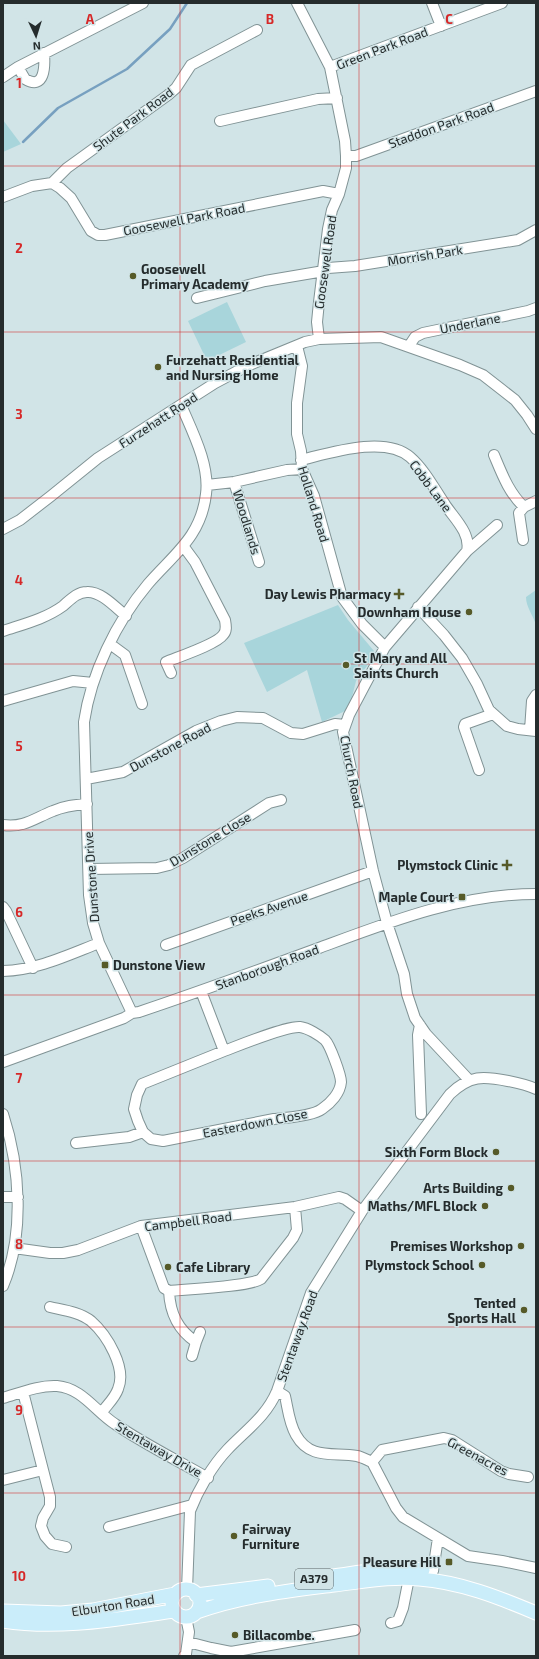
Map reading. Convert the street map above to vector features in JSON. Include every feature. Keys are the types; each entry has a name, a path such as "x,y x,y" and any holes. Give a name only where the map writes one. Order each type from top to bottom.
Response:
{"main road":[{"name":"A379","path":"186,1593 253,1588 365,1572 397,1569 433,1572 478,1581 536,1603"},
{"name":"A379","path":"191,1615 215,1605 251,1598 373,1580 409,1578 445,1582 472,1588 536,1612"},
{"name":"Elburton Road","path":"3,1610 62,1613 93,1610 186,1593"},
{"path":"186,1593 200,1605 191,1615 180,1616 174,1611 172,1599 186,1593"},
{"name":"Elburton Road","path":"3,1621 39,1625 85,1623 174,1611"}],"street":[{"path":"3,76 44,53 143,3"},
{"name":"Goosewell Road","path":"297,3 330,67 337,98 346,156 346,168 339,194 332,210 328,229 317,322 319,339"},
{"path":"432,3 441,26"},
{"name":"Green Park Road","path":"330,67 502,3"},
{"name":"Shute Park Road","path":"52,183 67,168 168,95 176,88 191,65 247,39 257,30"},
{"path":"18,67 25,79 34,82 39,80 43,76 45,66 44,53"},
{"name":"Staddon Park Road","path":"346,156 356,156 536,91"},
{"path":"220,121 318,99 337,98"},
{"path":"3,197 32,186 52,183"},
{"name":"Goosewell Park Road","path":"52,183 71,198 91,231 98,235 105,235 323,191 339,194"},
{"name":"Morrish Park","path":"196,298 265,282 318,272 328,268 356,266 518,240 536,230"},
{"name":"Underlane","path":"409,346 415,337 423,333 497,318 536,308"},
{"name":"Furzehatt Road","path":"3,529 32,510 98,458 215,383 247,366 319,339 381,337 409,346 483,375 515,400 536,429"},
{"name":"Holland Road","path":"297,346 302,366 297,403 301,464 314,496 342,597 362,624 385,647"},
{"path":"181,405 189,419 198,446 207,485"},
{"name":"Cobb Lane","path":"207,485 211,486 234,482 287,470 301,464 375,445 394,449 408,455 416,463 462,529 468,540 467,551"},
{"path":"494,455 511,493 524,507"},
{"name":"Woodlands","path":"234,482 259,562"},
{"name":"Dunstone Drive","path":"132,1013 99,943 93,923 90,895 84,722 93,683 104,655 126,616 148,585 184,547 193,534 200,520 207,485"},
{"path":"523,540 519,513 524,507 536,501"},
{"name":"Church Road","path":"469,1080 426,1034 415,1018 407,994 404,974 387,923 373,871 343,732 345,725 385,647 467,551 497,525"},
{"path":"172,672 163,663 211,643 223,636 226,629 224,620 195,562 184,547"},
{"path":"3,631 38,620 54,613 78,594 87,592 98,594 126,616"},
{"path":"418,607 444,635 462,658 477,684 489,710 507,726 533,730 532,701 536,695"},
{"path":"110,644 125,655 134,694 142,704"},
{"path":"3,701 73,681 93,683"},
{"path":"479,770 464,727 465,724 493,714"},
{"name":"Dunstone Road","path":"86,779 123,772 196,731 221,720 237,716 262,718 291,733 303,734 335,724 345,725"},
{"name":"Dunstone Close","path":"89,869 157,868 169,865 183,858 269,803 281,800"},
{"path":"3,825 14,827 54,810 74,805 87,804"},
{"name":"Peeks Avenue","path":"166,945 373,871"},
{"name":"Stanborough Road","path":"3,1062 124,1018 132,1013 202,991 387,923 432,909 462,902 496,897 536,894"},
{"path":"3,907 33,968"},
{"path":"3,971 18,971 33,968 99,943"},
{"path":"202,991 224,1051"},
{"path":"420,1025 418,1035 421,1114"},
{"name":"Easterdown Close","path":"300,1027 313,1032 326,1041 340,1074 341,1083 336,1095 320,1110 292,1118 274,1119 163,1141 150,1139 143,1132 134,1109 137,1095 142,1084 224,1051 284,1030 300,1027"},
{"path":"469,1080 492,1077 536,1089"},
{"name":"Stentaway Road","path":"186,1593 190,1511 192,1505 226,1451 264,1414 271,1404 277,1391 311,1293 362,1211 450,1094 458,1086 469,1080"},
{"path":"3,1114 10,1134 15,1160 18,1197 14,1248 3,1286"},
{"path":"76,1143 129,1137 143,1132"},
{"path":"3,1197 18,1197"},
{"name":"Campbell Road","path":"14,1248 63,1253 78,1250 141,1226 295,1207 339,1197 345,1199 362,1211"},
{"path":"141,1226 164,1288 170,1291 243,1284 256,1282 261,1279 293,1238 297,1230 295,1207"},
{"path":"170,1291 170,1298 176,1323 185,1335 196,1342"},
{"path":"50,1307 68,1311 90,1320 106,1337 121,1372 118,1390 102,1412"},
{"path":"192,1356 200,1332"},
{"name":"Stentaway Drive","path":"3,1398 45,1387 56,1386 79,1393 117,1425 208,1478"},
{"path":"277,1391 284,1396 296,1435 309,1450 318,1453 359,1456 372,1462 396,1508 403,1517 468,1556 536,1568"},
{"path":"23,1392 50,1497 50,1506 41,1526 45,1536 52,1544 66,1547"},
{"name":"Greenacres","path":"372,1462 382,1450 444,1438 452,1440 509,1474 528,1477"},
{"path":"3,1480 43,1470"},
{"path":"109,1527 192,1505"},
{"path":"433,1572 438,1538"},
{"path":"391,1623 398,1621 403,1608 409,1578"},
{"path":"184,1656 186,1654 191,1615"},
{"path":"188,1642 231,1652 355,1630"}],"shaded area":[{"path":"3,120 21,144 3,152"},
{"path":"227,302 246,342 207,361 188,321"},
{"path":"536,590 536,625 527,604 526,597"},
{"path":"338,605 348,620 374,651 367,666 356,681 350,705 345,711 322,722 307,670 267,692 244,643"}],"waterway":[{"path":"23,142 58,108 127,69 170,29 187,3"}],"place":[{"name":"Goosewell Primary Academy","path":"133,276"},
{"name":"Furzehatt Residential and Nursing Home","path":"158,367"},
{"name":"Day Lewis Pharmacy","path":"399,594"},
{"name":"Downham House","path":"469,612"},
{"name":"St Mary and All Saints Church","path":"346,665"},
{"name":"Plymstock Clinic","path":"507,865"},
{"name":"Maple Court","path":"462,897"},
{"name":"Dunstone View","path":"105,965"},
{"name":"Sixth Form Block","path":"496,1152"},
{"name":"Arts Building","path":"511,1188"},
{"name":"Maths/MFL Block","path":"485,1206"},
{"name":"Premises Workshop","path":"521,1246"},
{"name":"Plymstock School","path":"482,1265"},
{"name":"Cafe Library","path":"168,1267"},
{"name":"Tented Sports Hall","path":"524,1310"},
{"name":"Fairway Furniture","path":"234,1536"},
{"name":"Pleasure Hill","path":"449,1562"},
{"name":"Billacombe.","path":"235,1635"}]}
